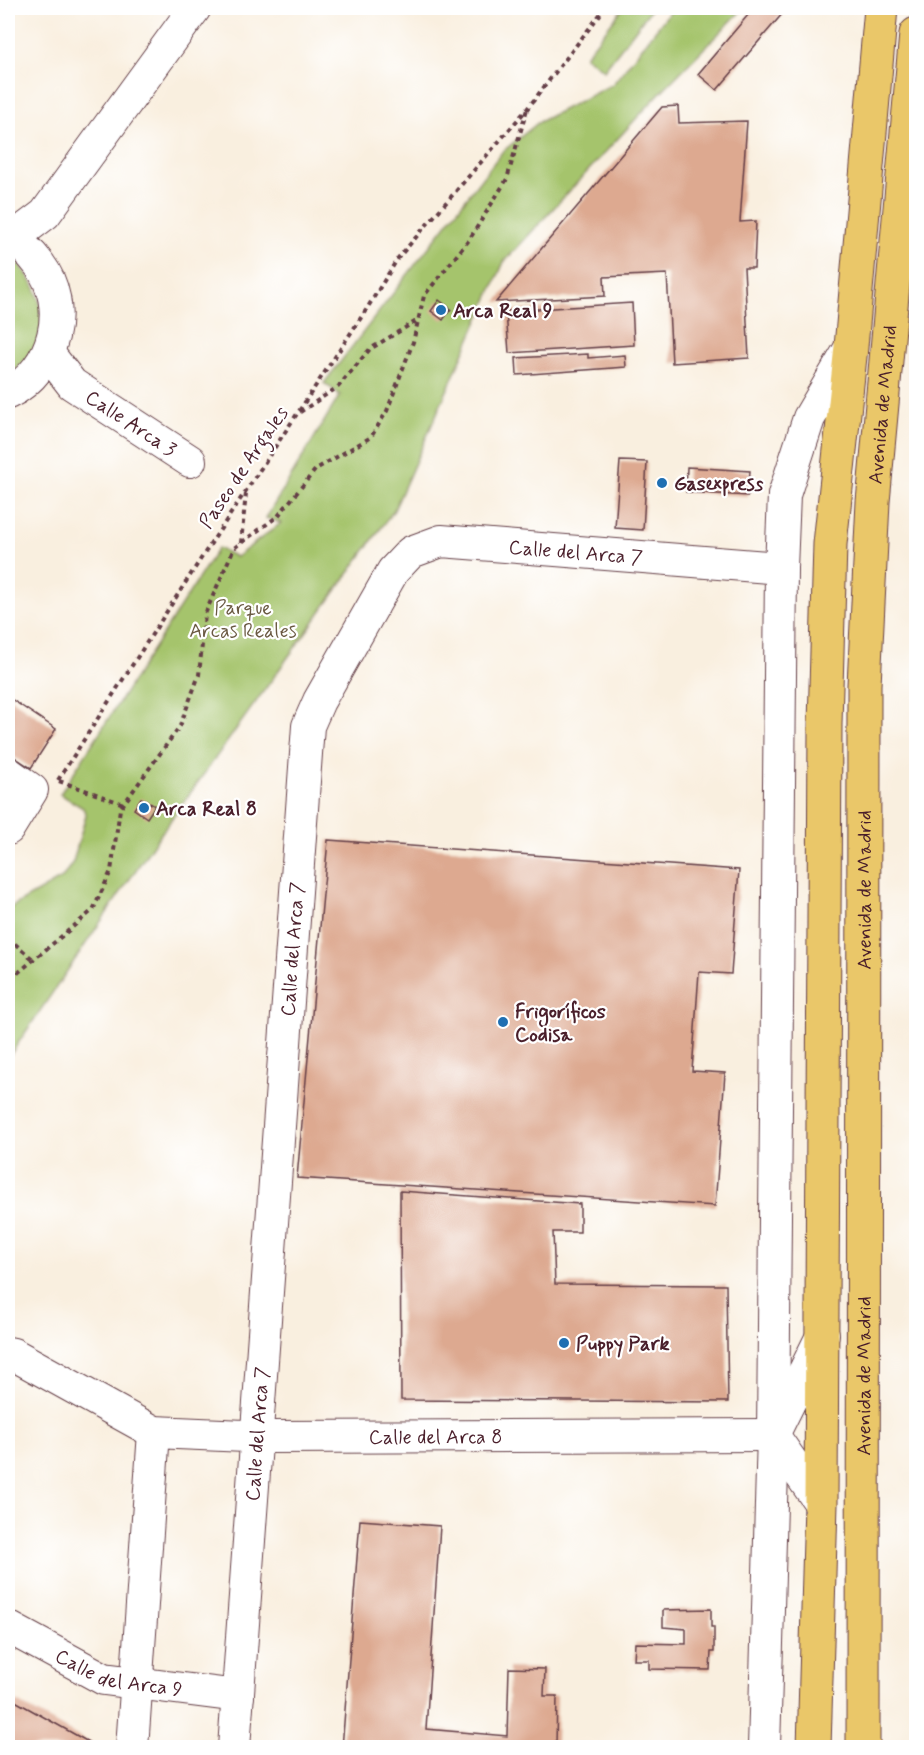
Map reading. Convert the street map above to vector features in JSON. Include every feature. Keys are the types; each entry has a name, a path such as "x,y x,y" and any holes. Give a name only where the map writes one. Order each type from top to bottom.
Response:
{"main road":[{"name":"Avenida de Madrid","path":"812,1745 821,1504 825,724 830,544 881,8"},
{"name":"Avenida de Madrid","path":"863,1748 864,685 873,502 916,34"}],"street":[{"path":"8,393 17,389 41,364 55,332 56,311 53,291 45,271 17,244 45,214 195,8"},
{"path":"764,1748 773,1435 781,568 784,495 809,418 850,347"},
{"name":"Calle Arca 3","path":"41,364 190,460"},
{"name":"Calle del Arca 7","path":"234,1748 308,726 319,701 393,571 411,552 441,542 781,568"},
{"path":"8,773 32,790 8,829"},
{"path":"773,1435 823,1334"},
{"name":"Calle del Arca 8","path":"8,1353 154,1432 257,1436 773,1435"},
{"path":"132,1748 154,1432"},
{"path":"773,1435 821,1504"},
{"name":"Calle del Arca 9","path":"8,1627 104,1679 238,1696"}],"path":[{"name":"Paseo de Argales","path":"124,804 58,781 399,258 527,109 605,8"},
{"name":"Paseo de Argales","path":"8,988 13,977 93,910 111,872 120,809 180,726 199,675 204,614 234,548 278,516 315,469 372,437 387,411 413,342 424,296 469,240 507,179 527,109"},
{"path":"297,414 338,387 370,350 418,320"},
{"path":"241,543 246,490"},
{"path":"8,938 34,960"}],"green space":[{"path":"623,8 652,8 604,70 585,56"},
{"name":"Parque Arcas Reales","path":"673,8 744,8 658,95 504,262 394,510 155,842 8,1058 8,909 62,878 73,862 86,815 83,808 60,794 218,548 236,557 281,523 266,518 340,395 324,383 502,152 539,122 613,84"},
{"path":"8,256 28,276 40,303 42,317 36,345 28,358 8,377"}],"building":[{"path":"754,8 777,8 783,13 717,90 698,74"},
{"path":"678,106 679,123 747,121 740,222 756,221 754,268 744,268 749,358 672,363 667,274 604,277 605,296 496,302 662,107"},
{"name":"Arca Real 9","path":"439,300 451,309 443,320 431,311"},
{"path":"632,303 634,345 509,353 506,311"},
{"path":"588,354 588,358 625,355 626,367 517,375 516,358"},
{"path":"620,461 647,462 643,530 615,528"},
{"path":"687,467 750,471 748,496 686,492"},
{"path":"8,697 56,729 31,768 8,753"},
{"name":"Arca Real 8","path":"141,798 155,806 147,818 134,809"},
{"name":"Frigoríficos Codisa","path":"328,840 739,870 731,974 699,972 692,1071 725,1073 715,1206 297,1178"},
{"name":"Puppy Park","path":"400,1191 580,1204 580,1232 553,1232 555,1284 726,1285 728,1402 401,1400"},
{"path":"360,1520 440,1526 426,1729 507,1736 509,1668 545,1669 544,1696 557,1696 556,1745 543,1744 542,1748 342,1748"},
{"path":"711,1609 714,1652 711,1652 710,1670 649,1669 649,1660 634,1660 635,1643 686,1644 686,1629 663,1627 663,1610"},
{"path":"8,1697 99,1748 8,1747"}],"place":[{"name":"Arca Real 9","path":"441,310"},
{"name":"Gasexpress","path":"662,483"},
{"name":"Arca Real 8","path":"144,808"},
{"name":"Frigoríficos Codisa","path":"503,1022"},
{"name":"Puppy Park","path":"564,1343"}]}
